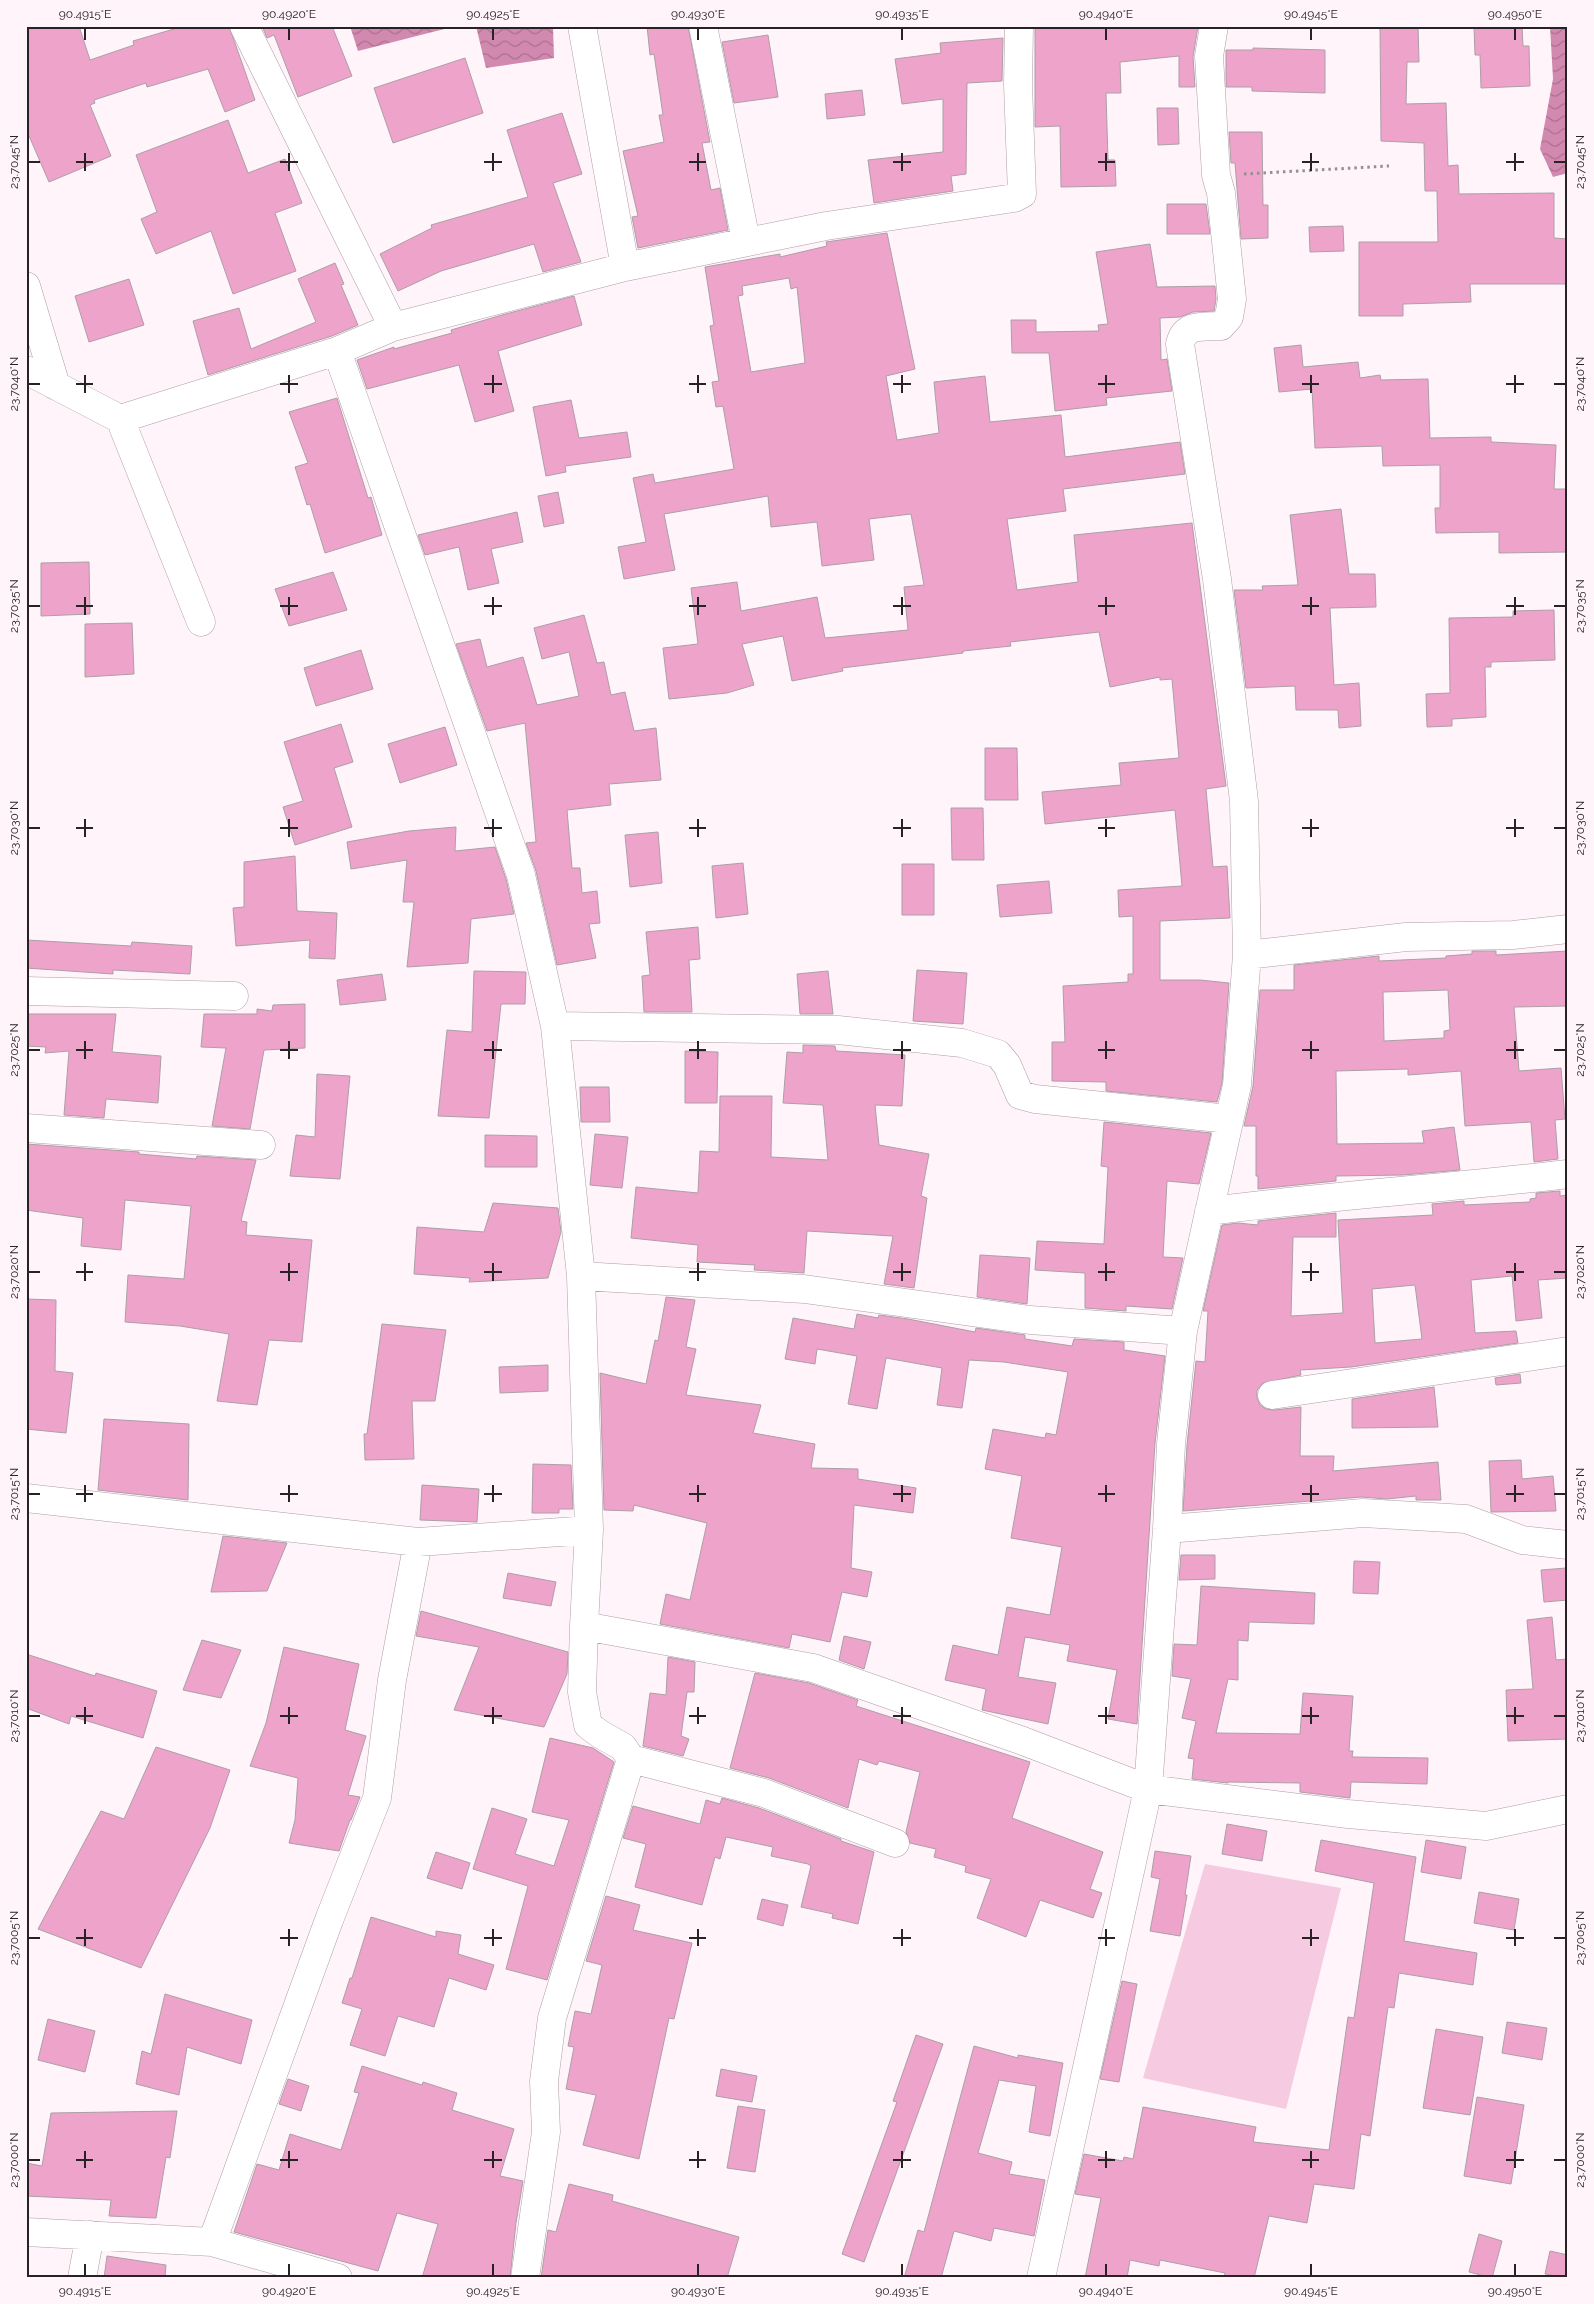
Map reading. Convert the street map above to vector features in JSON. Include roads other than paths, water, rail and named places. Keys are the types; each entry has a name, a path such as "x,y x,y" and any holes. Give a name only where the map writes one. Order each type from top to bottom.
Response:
{"street":[{"path":"244,26 393,327"},
{"path":"582,26 625,267"},
{"path":"703,26 746,241"},
{"path":"120,419 337,351 393,327 625,267 826,226 1014,198 1022,194 1023,182 1018,85 1019,26"},
{"path":"1040,2278 1148,1789 1167,1529 1170,1444 1183,1331 1237,1085 1247,955 1244,801 1217,579 1180,344 1182,334 1190,327 1221,326 1229,317 1232,299 1221,193 1216,175 1209,56 1214,26"},
{"path":"26,286 56,386"},
{"path":"337,351 522,875 555,1026 581,1276 589,1530 582,1692 588,1725 623,1747 631,1759 764,1793 896,1843"},
{"path":"26,370 120,419 201,622"},
{"path":"1247,955 1406,937 1514,935 1568,929"},
{"path":"26,991 234,996"},
{"path":"555,1026 838,1030 962,1043 998,1054 1007,1064 1020,1095 1035,1099 1229,1119"},
{"path":"26,1128 262,1145"},
{"path":"1209,1211 1314,1198 1464,1186 1568,1174"},
{"path":"581,1276 804,1289 1030,1320 1183,1331"},
{"path":"1272,1395 1568,1351"},
{"path":"26,1498 418,1542 589,1530"},
{"path":"1167,1529 1364,1513 1466,1519 1522,1540 1568,1545"},
{"path":"212,2242 329,1920 377,1798 392,1680 418,1542"},
{"path":"584,1626 813,1668 1023,1741 1148,1789 1348,1814 1486,1826 1568,1809"},
{"path":"525,2278 546,2132 544,2081 552,2018 631,1759"},
{"path":"26,2232 212,2242 338,2278"},
{"path":"82,2278 90,2235"}],"water":[{"path":"350,26 456,26 358,51"},
{"path":"476,26 553,26 554,58 486,68"},
{"path":"1550,26 1568,26 1568,173 1553,177 1540,149 1553,79"}]}
